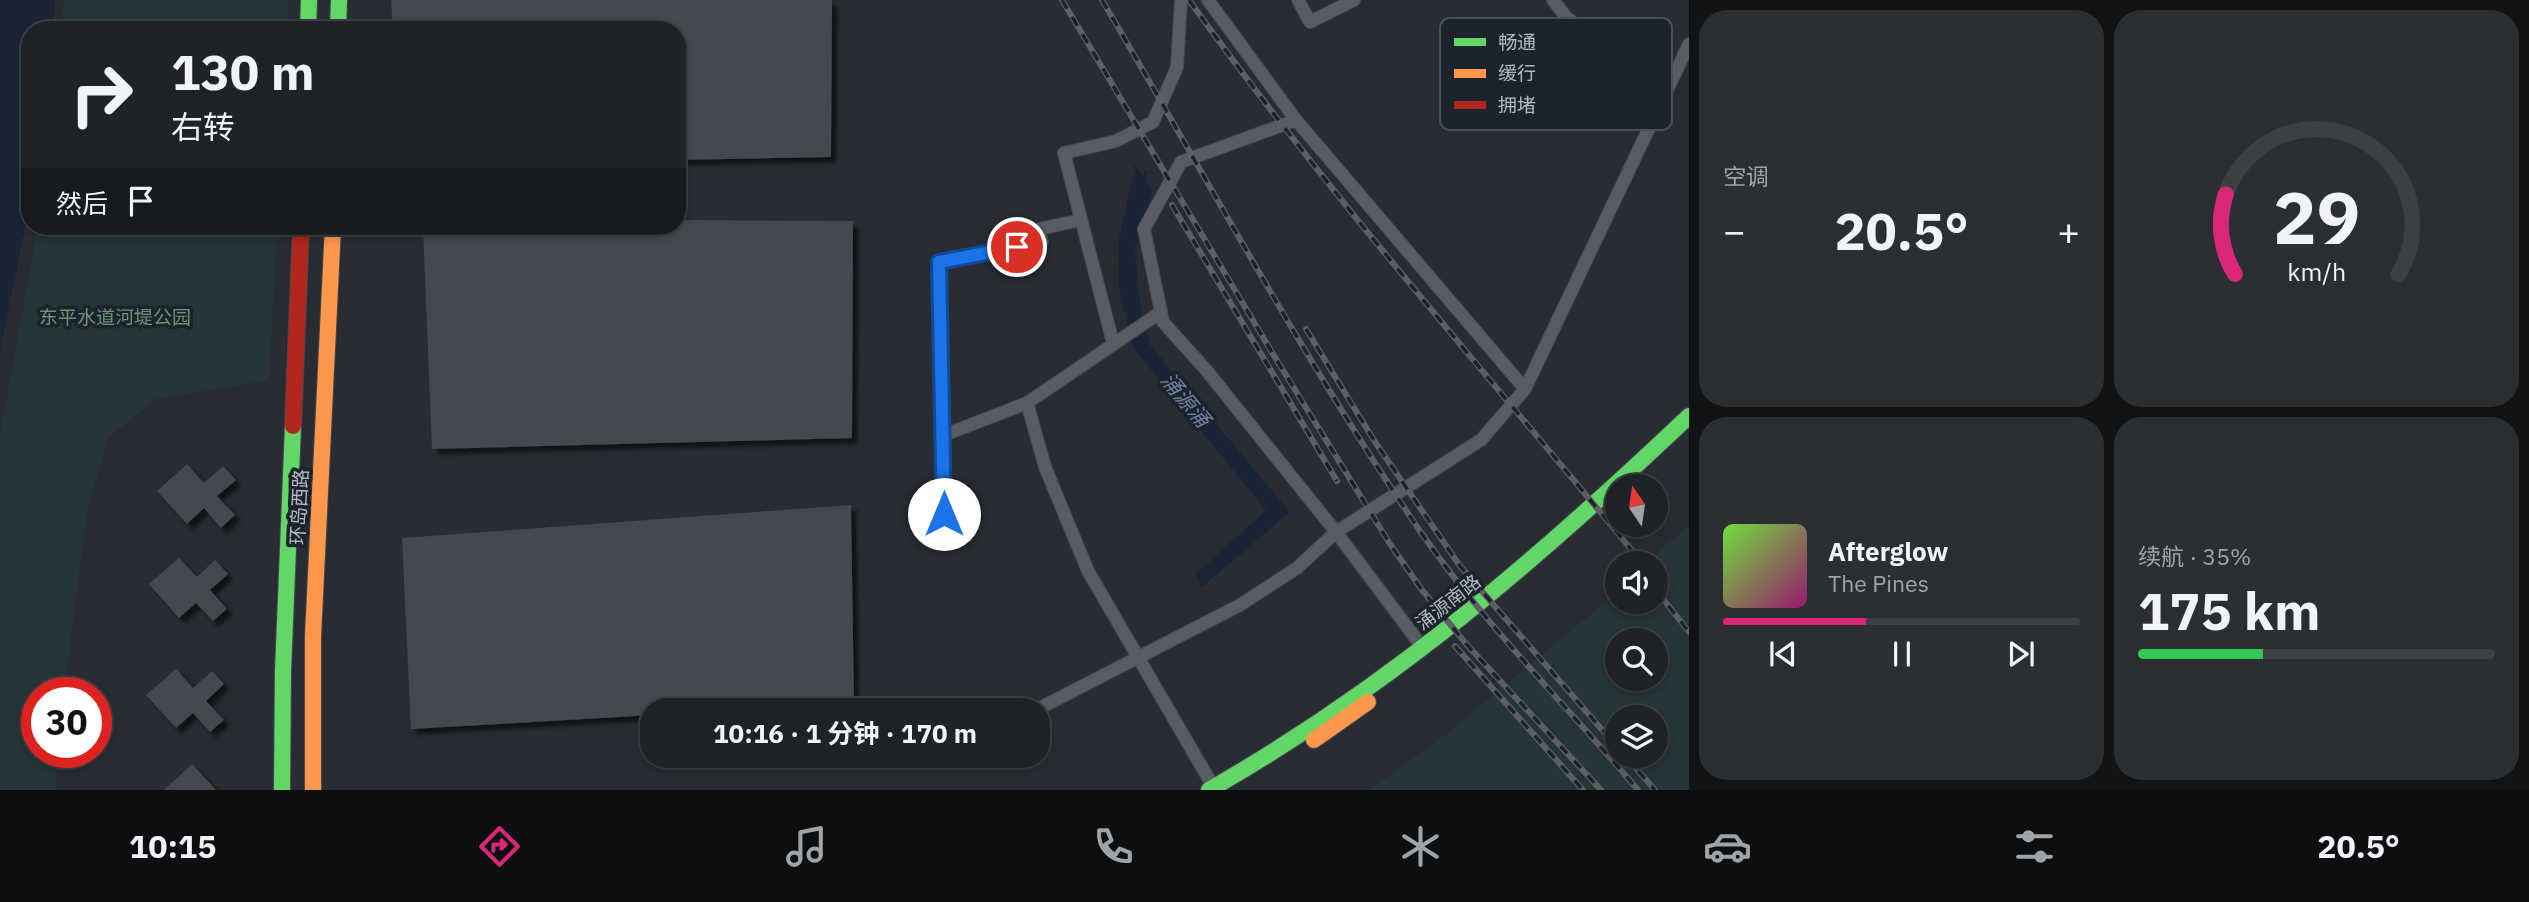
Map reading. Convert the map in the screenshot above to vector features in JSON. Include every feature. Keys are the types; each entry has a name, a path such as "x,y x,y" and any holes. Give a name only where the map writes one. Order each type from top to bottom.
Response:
{"main road":[{"path":"308,21 309,0"},
{"path":"338,21 339,0"},
{"name":"环岛西路","path":"282,790 283,684 302,235"},
{"name":"环岛西路","path":"313,790 313,636 332,235"},
{"name":"涌源南路","path":"1217,789 1280,752 1423,648 1534,562 1689,416"},
{"path":"1640,474 1689,429"},
{"name":"涌源南路","path":"1217,789 1340,724 1558,551 1605,507"}],"street":[{"path":"1113,344 1064,153 1116,141 1153,122 1177,67 1181,0"},
{"path":"1208,0 1296,120 1525,388"},
{"path":"1298,0 1310,22 1354,0"},
{"path":"1553,0 1567,18"},
{"path":"1672,79 1689,44"},
{"path":"1296,120 1181,162 1144,229 1163,322 1207,371 1336,532 1423,648"},
{"path":"1050,703 1240,605 1297,568 1336,532 1481,440 1525,388 1648,130"},
{"path":"944,514 939,262 1042,242 1039,229 1081,219"},
{"path":"944,435 1027,404 1161,312"},
{"path":"1027,404 1045,467 1088,570 1217,789"}],"green space":[{"path":"64,0 288,0 287,21 62,21"},
{"name":"东平水道河堤公园","path":"36,235 277,235 269,380 156,399 109,437 87,512 66,677 21,677 21,768 56,768 55,790 0,790 0,435"},
{"path":"1689,525 1689,790 1369,790 1445,735 1605,602 1605,614 1668,614 1668,551 1660,551"}],"water":[{"path":"0,0 55,0 54,21 21,21 21,235 24,235 0,351"},
{"path":"1135,165 1153,190 1135,250 1141,312 1150,345 1290,512 1202,587 1195,575 1266,510 1133,348 1118,284 1119,239"}],"building":[{"path":"391,0 832,0 831,157 686,160 686,21 392,21"},
{"path":"686,220 853,221 852,438 432,449 423,235 686,235"},
{"path":"187,464 204,483 223,466 236,480 217,496 235,515 221,528 204,508 187,524 157,491"},
{"path":"851,505 854,698 640,698 640,716 411,729 402,538"},
{"path":"179,558 197,577 215,560 228,574 210,590 227,609 213,621 196,603 179,618 149,584"},
{"path":"176,669 193,688 212,671 224,684 206,701 224,720 210,732 193,713 176,728 146,695"},
{"path":"192,764 216,790 164,790"}],"waterway":[{"name":"涌源涌","path":"1144,180 1146,171"}],"railway":[{"path":"1062,0 1390,544 1422,590 1468,646 1601,790"},
{"path":"1102,0 1296,335 1377,467 1420,531 1471,599 1638,790"},
{"path":"1189,0 1354,216 1632,551"},
{"path":"1172,205 1337,481"},
{"path":"1306,329 1375,442 1460,566 1605,733"},
{"path":"1668,605 1689,632"},
{"path":"1455,646 1583,790"},
{"path":"1636,768 1655,790"}],"traffic: fast":[{"path":"308,21 309,0"},
{"path":"338,21 339,0"},
{"path":"1209,790 1276,750 1401,664 1575,521 1689,416"},
{"path":"282,790 283,671 293,426"}],"traffic: slow":[{"path":"313,790 313,636 333,235"},
{"path":"1314,740 1368,702"}],"traffic: jam":[{"path":"293,426 301,235"}],"route":[{"path":"944,514 939,262 1017,247"}]}
